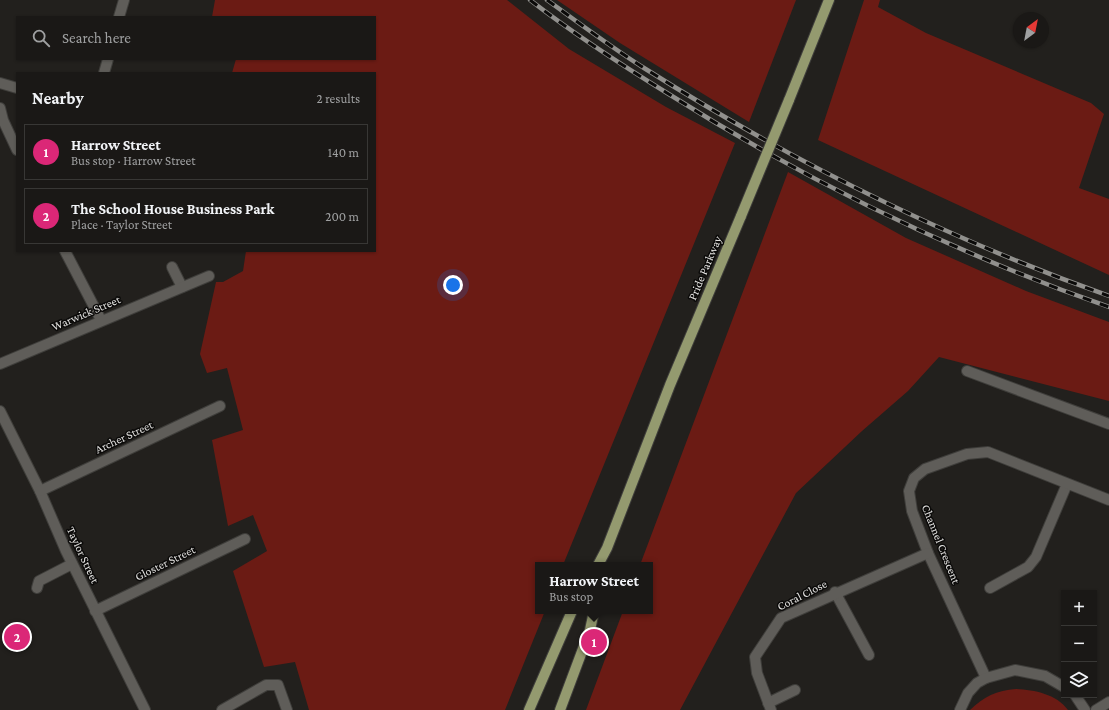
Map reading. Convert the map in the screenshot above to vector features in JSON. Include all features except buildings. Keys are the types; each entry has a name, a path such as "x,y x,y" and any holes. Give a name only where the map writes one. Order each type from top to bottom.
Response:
{"main road":[{"name":"Pride Parkway","path":"607,548 670,385 798,80 829,0"},
{"path":"600,562 607,548"},
{"path":"605,562 607,548"},
{"path":"529,710 571,614"},
{"path":"560,710 590,630 593,614"}],"street":[{"path":"119,16 124,0"},
{"path":"104,72 108,60"},
{"path":"0,83 16,88"},
{"path":"0,108 3,120 16,148"},
{"path":"66,252 101,320"},
{"path":"172,268 182,287"},
{"name":"Warwick Street","path":"0,364 101,320 209,276"},
{"path":"967,371 1109,424"},
{"name":"Archer Street","path":"40,491 220,406"},
{"name":"Taylor Street","path":"0,411 40,491 72,564 146,710"},
{"name":"Channel Crescent","path":"986,678 928,552 912,510 909,491 914,478 925,469 967,454 988,452 1109,500"},
{"path":"990,588 1028,567 1036,558 1067,484"},
{"name":"Gloster Street","path":"95,611 245,539"},
{"name":"Coral Close","path":"769,706 757,673 755,657 781,618 928,552"},
{"path":"37,588 39,581 72,564"},
{"path":"836,592 869,655"},
{"path":"960,710 968,694 977,683 986,678 1015,670 1045,676 1061,685"},
{"path":"222,710 266,684 278,686 287,710"},
{"path":"769,706 795,690"},
{"path":"1077,698 1085,710"},
{"path":"1096,710 1109,702"}],"shaded area":[{"path":"215,0 507,0 569,49 666,107 735,143 564,562 535,562 535,614 544,614 505,710 309,710 295,662 264,667 233,571 267,551 253,515 228,526 212,440 243,430 227,368 207,373 200,354 216,282 223,282 243,271 246,252 376,252 376,72 232,72 236,60 376,60 376,16 212,16"},
{"path":"557,0 796,0 749,122 620,43"},
{"path":"864,0 880,0 878,7 926,33 1091,103 1104,114 1079,188 1109,199 1109,275 818,140"},
{"path":"788,172 906,238 1026,291 1109,322 1109,401 939,357 908,391 862,431 796,493 680,710 586,710 622,614 653,614 653,562 641,562"},
{"path":"1016,689 1030,690 1045,694 1057,700 1068,710 970,710 980,701 991,695"}],"railway":[{"path":"530,0 580,37 649,82 772,156 827,185 937,238 1051,286 1109,307"},
{"path":"547,0 644,68 756,135 813,166 929,223 988,249 1109,296"}],"place":[{"name":"The School House Business Park","path":"17,637"},
{"name":"Harrow Street","path":"594,642"}]}
